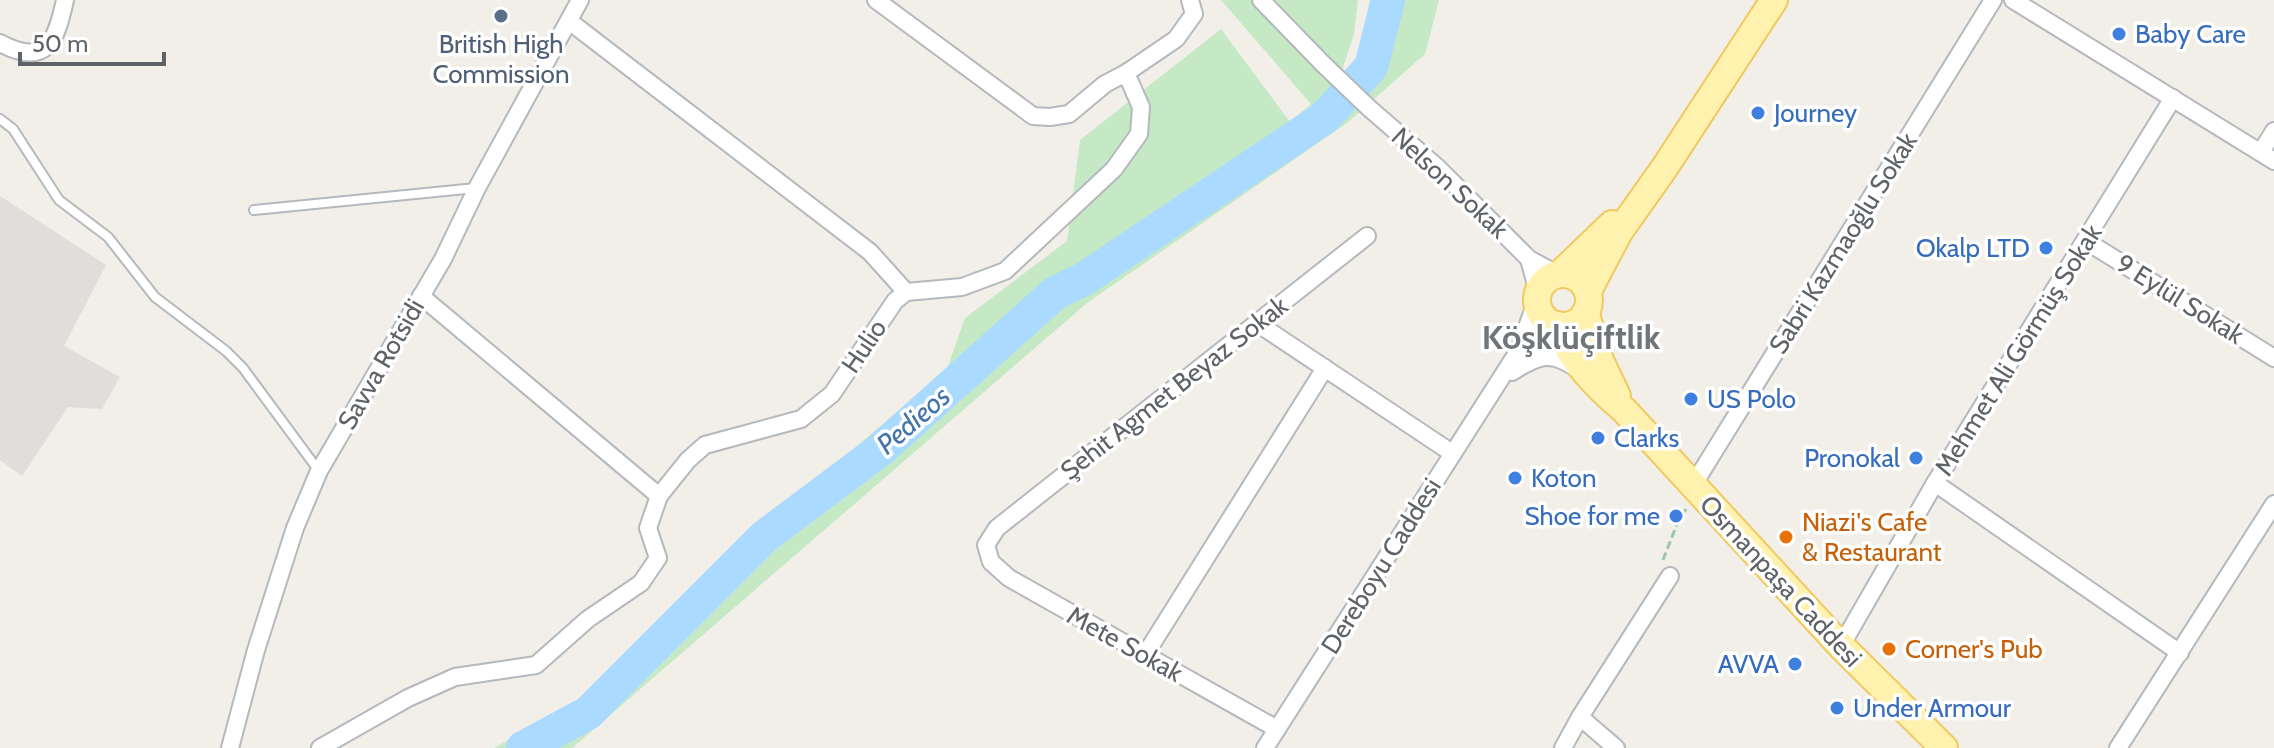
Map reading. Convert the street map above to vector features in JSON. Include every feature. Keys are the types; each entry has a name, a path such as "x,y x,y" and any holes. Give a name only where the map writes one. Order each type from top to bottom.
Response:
{"main road":[{"path":"1665,167 1597,241 1559,274 1546,281 1538,296 1541,314 1555,325 1573,325 1587,303 1619,232 1665,167 1774,0"},
{"path":"1559,274 1577,278 1587,303"},
{"name":"Osmanpaşa Caddesi","path":"1587,303 1597,354 1624,410"},
{"name":"Osmanpaşa Caddesi","path":"1555,325 1569,351 1590,378 1624,410 1841,646 1944,748"}],"street":[{"path":"0,43 20,54 45,49 58,34 65,0"},
{"name":"Savva Rotsidi","path":"230,748 256,650 295,528 319,471 443,259 477,188 580,0"},
{"path":"876,0 1033,116 1050,117 1069,114 1105,84 1176,39 1194,14 1190,0"},
{"name":"Nelson Sokak","path":"1261,0 1338,79 1437,167 1529,259 1559,274"},
{"name":"Sabri Kazmaoğlu Sokak","path":"1695,490 1993,0"},
{"path":"2013,0 2268,157 2274,131"},
{"path":"569,21 870,252 906,292 962,287 1005,271 1114,169 1139,134 1141,107 1126,73"},
{"name":"Mehmet Ali Görmüş Sokak","path":"1841,646 1935,483 2173,98"},
{"name":"Şehit Agmet Beyaz Sokak","path":"986,545 997,528 1367,236"},
{"name":"9 Eylül Sokak","path":"2086,241 2274,358"},
{"name":"Nelson Sokak","path":"1529,259 1538,296"},
{"name":"Hulio","path":"320,748 408,698 455,677 536,665 588,619 641,583 658,558 648,528 659,496 688,460 705,445 801,419 832,394 895,301 906,292"},
{"path":"421,296 659,496"},
{"name":"Dereboyu Caddesi","path":"1265,748 1519,350 1538,296"},
{"path":"1257,323 1452,453"},
{"name":"Dereboyu Caddesi","path":"1496,384 1512,372 1555,325"},
{"path":"1512,372 1531,360 1555,356 1590,378"},
{"path":"1145,655 1325,368"},
{"path":"1935,483 2180,653"},
{"path":"2118,748 2274,504"},
{"name":"Mete Sokak","path":"986,545 991,562 1009,578 1277,729"},
{"path":"1563,748 1667,581"},
{"path":"1580,717 1616,748"}],"lane":[{"path":"0,119 13,129 59,200 108,237 155,297 226,351 243,368 319,471"},
{"path":"254,210 477,188"}],"path":[{"path":"1667,581 1659,578 1665,551 1695,490"}],"shaded area":[{"path":"0,196 106,265 64,346 120,377 102,409 68,407 22,476 0,460"}],"green space":[{"path":"1221,0 1358,0 1354,34 1340,76 1357,60 1370,0 1439,0 1425,54 1347,123 1087,303 572,748 494,748 580,701 787,506 947,369 965,318 1067,241 1080,140 1221,29 1290,122 1311,104"}],"waterway":[{"name":"Pedieos","path":"523,748 588,713 764,537 880,450 1055,293 1084,279 1324,118 1371,67 1388,0"}],"place":[{"name":"British High Commission","path":"501,16"},
{"name":"Baby Care","path":"2119,34"},
{"name":"Journey","path":"1758,113"},
{"name":"Okalp LTD","path":"2046,248"},
{"name":"US Polo","path":"1691,399"},
{"name":"Clarks","path":"1598,438"},
{"name":"Pronokal","path":"1916,458"},
{"name":"Koton","path":"1515,478"},
{"name":"Shoe for me","path":"1676,516"},
{"name":"Niazi's Cafe & Restaurant","path":"1786,537"},
{"name":"Corner's Pub","path":"1889,649"},
{"name":"AVVA","path":"1795,664"},
{"name":"Under Armour","path":"1837,708"}],"district":[{"name":"Köşklüçiftlik","path":"1571,337"}]}
